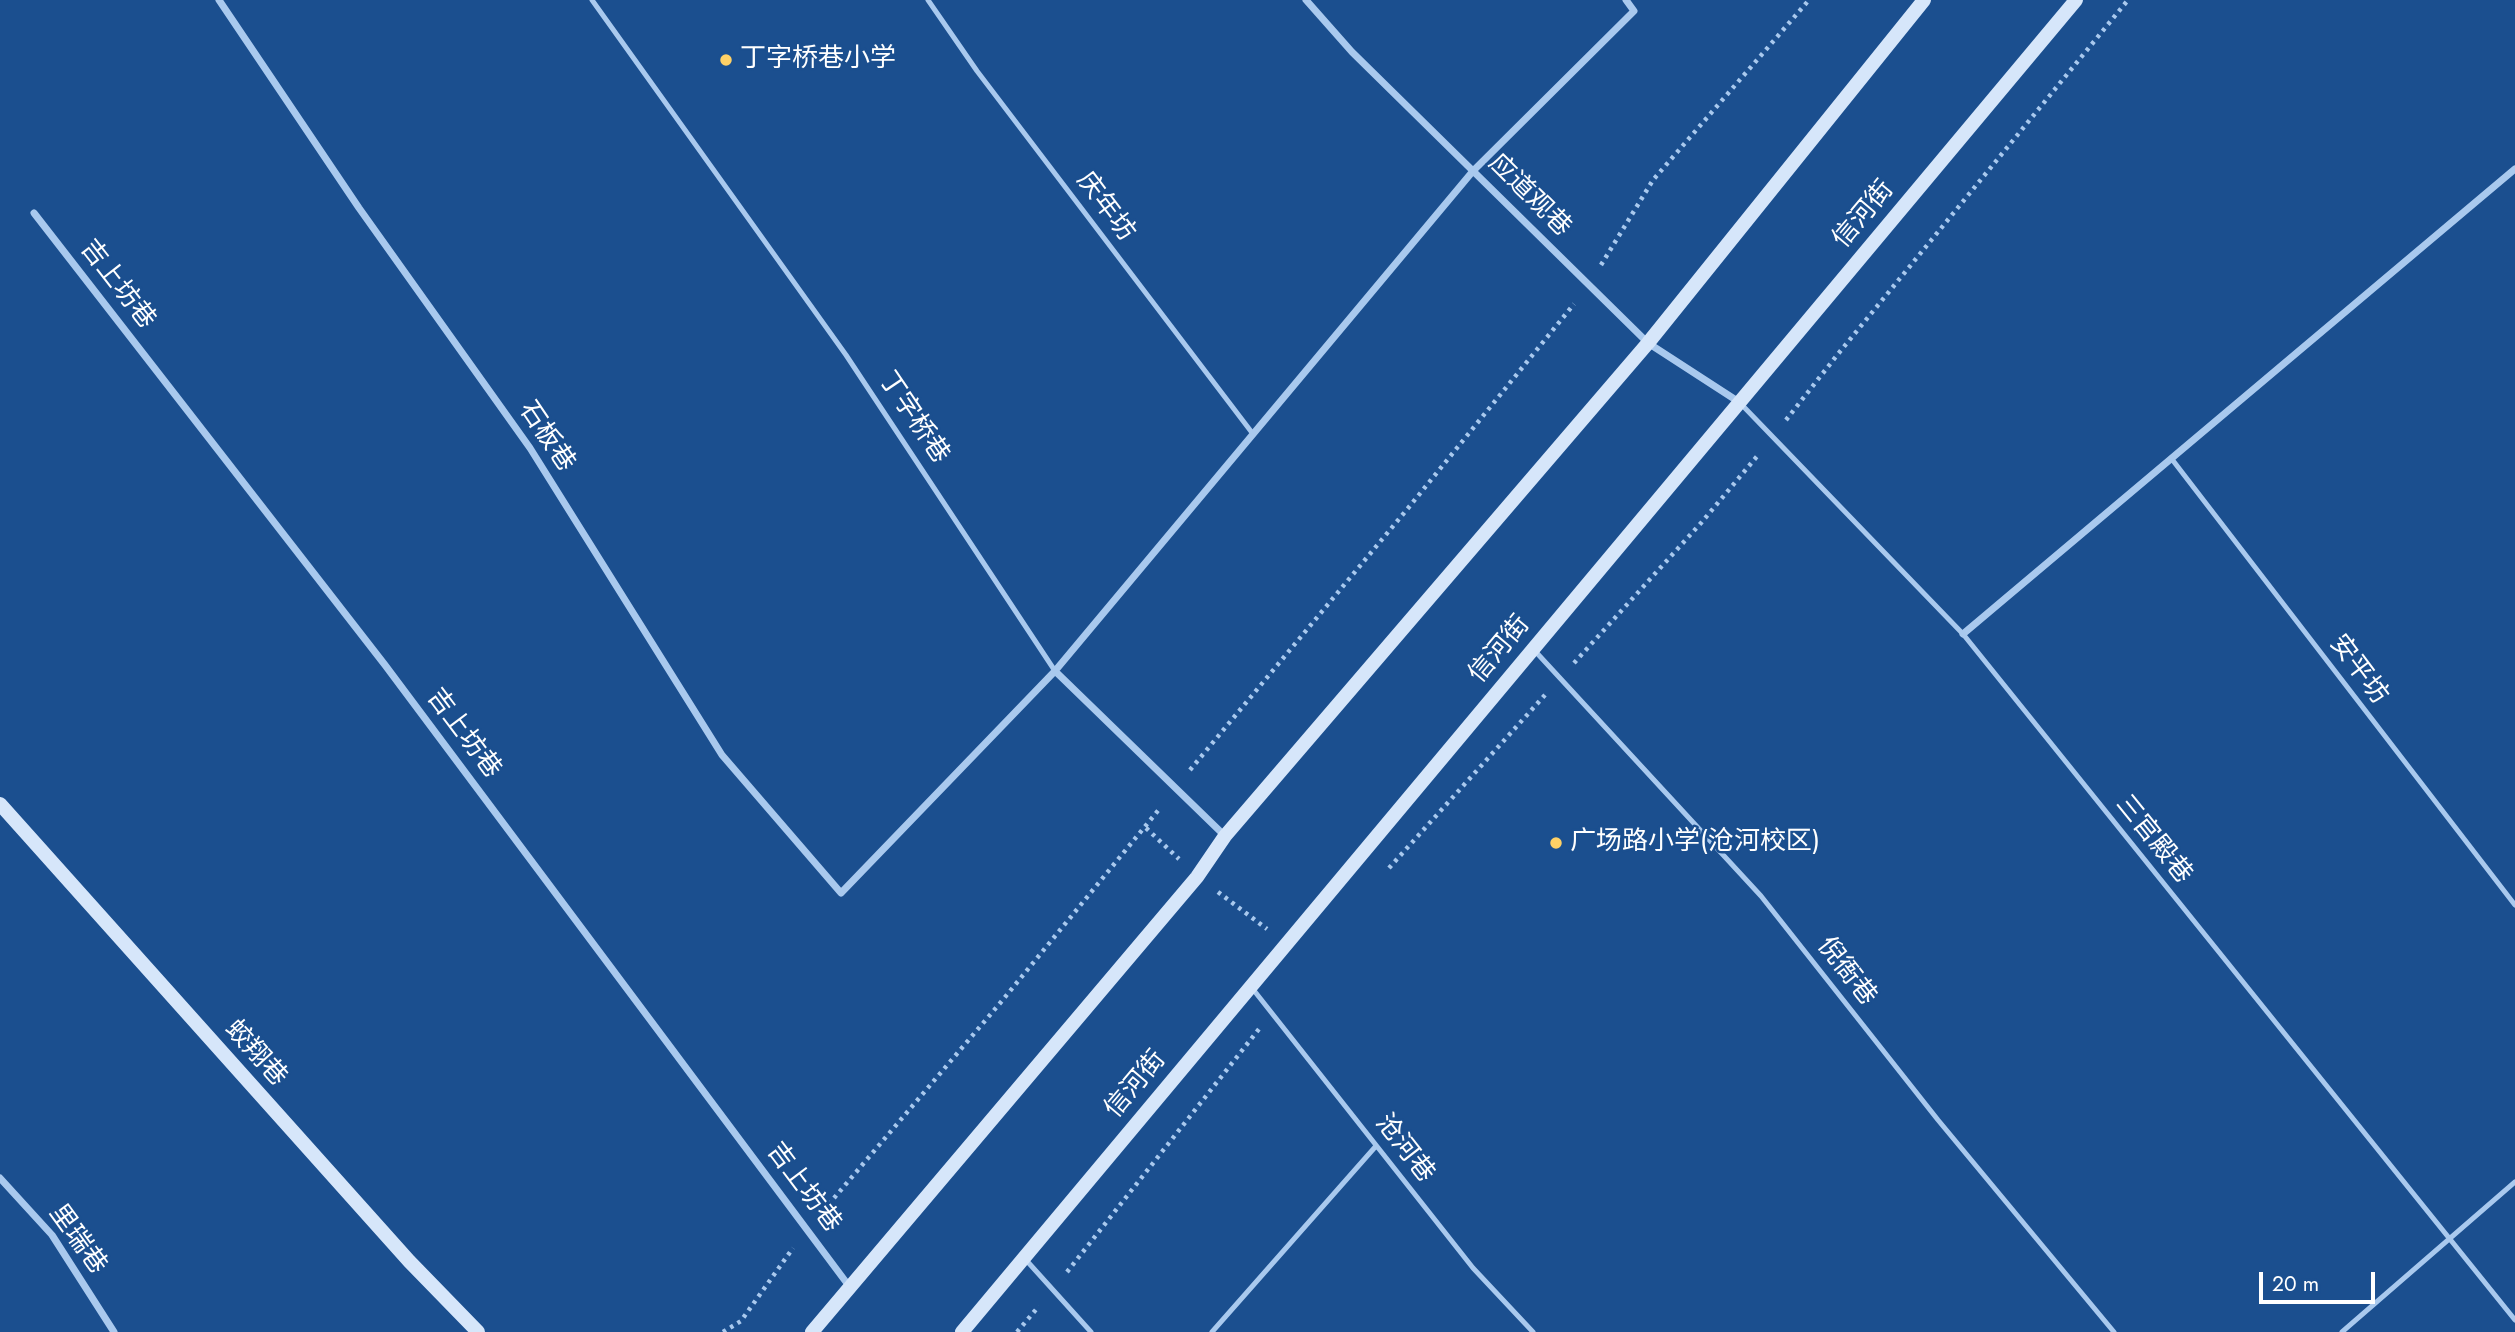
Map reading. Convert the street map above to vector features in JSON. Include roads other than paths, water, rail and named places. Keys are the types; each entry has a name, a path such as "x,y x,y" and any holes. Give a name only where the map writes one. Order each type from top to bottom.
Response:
{"main road":[{"path":"812,1332 1197,877 1226,836 1648,344 1924,0"},
{"name":"信河街","path":"962,1332 2076,0"},
{"name":"蛟翔巷","path":"0,804 409,1261 478,1332"}],"street":[{"name":"石板巷","path":"219,0 359,208 530,448 722,755 841,893 1055,671"},
{"name":"应道观巷","path":"1306,0 1352,52 1648,344 1739,403"},
{"path":"1055,671 1473,171 1634,11 1626,0"},
{"path":"1963,634 2515,169"},
{"name":"吉上坊巷","path":"34,213 385,665 850,1287"},
{"name":"丁字桥巷","path":"1055,671 1226,836"},
{"name":"里瑞巷","path":"0,1178 52,1235 114,1332"}],"lane":[{"name":"丁字桥巷","path":"592,0 846,355 1055,671"},
{"name":"庆年坊","path":"928,0 977,71 1254,435"},
{"name":"三官殿巷","path":"1739,403 1963,634 2515,1321"},
{"name":"安平坊","path":"2171,458 2515,905"},
{"name":"倪衙巷","path":"1533,649 1761,896 1938,1120 2114,1332"},
{"name":"沧河巷","path":"1250,986 1473,1268 1533,1332"},
{"path":"1212,1332 1377,1146"},
{"path":"2342,1332 2515,1182"},
{"path":"1024,1258 1091,1332"}],"place":[{"name":"丁字桥巷小学","path":"726,60"},
{"name":"广场路小学(沧河校区)","path":"1556,843"}]}
